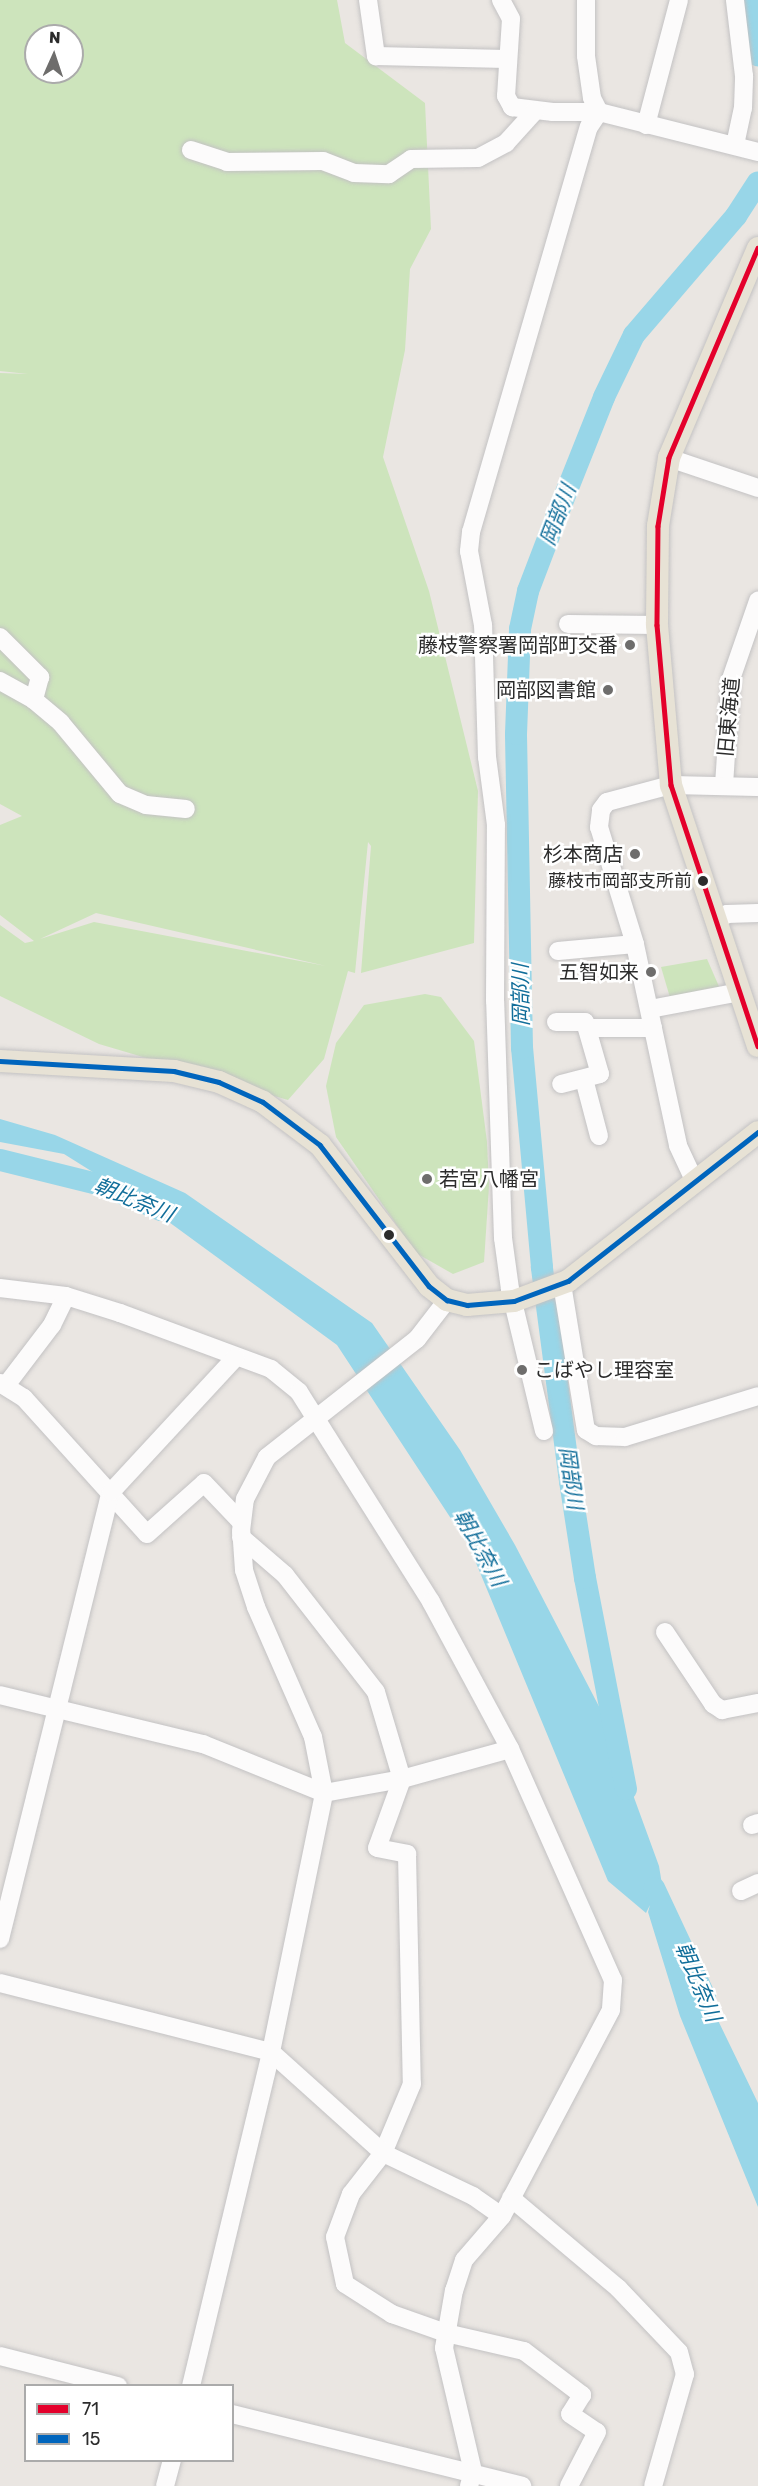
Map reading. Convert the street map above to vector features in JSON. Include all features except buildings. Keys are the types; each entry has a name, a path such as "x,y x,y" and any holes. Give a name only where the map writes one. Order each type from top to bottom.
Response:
{"main road":[{"path":"758,249 669,458 658,526 657,625 671,785 758,1047"},
{"path":"0,1061 174,1071 219,1082 262,1102 320,1145 415,1270 447,1300 467,1305 518,1300 559,1285 758,1132"}],"street":[{"path":"368,0 376,56 506,59"},
{"path":"501,0 511,19 506,59 506,96 512,107 535,111 600,112 758,152"},
{"path":"586,0 586,56 592,98 600,112"},
{"path":"646,125 679,0"},
{"path":"735,0 744,76 743,108 735,145"},
{"path":"191,150 228,162 323,161 354,173 389,174 411,159 478,158 506,143 535,111"},
{"path":"544,1431 503,1227 495,1001 496,825 487,757 483,625 469,551 475,521 589,127 600,112"},
{"path":"669,458 758,488"},
{"name":"旧東海道","path":"694,1180 678,1145 635,944 599,827 601,810 607,802 671,785 724,785 730,679 758,601"},
{"path":"568,624 657,625"},
{"path":"0,637 40,677 34,700"},
{"path":"0,681 34,700 61,723 120,794 146,805 186,810"},
{"path":"724,785 758,787"},
{"path":"716,921 727,914 758,913"},
{"path":"558,951 635,944"},
{"path":"650,1009 740,992"},
{"path":"556,1022 585,1022 600,1074 561,1084"},
{"path":"586,1028 653,1028"},
{"path":"584,1079 599,1136"},
{"path":"559,1285 586,1430 596,1436 625,1437 758,1396"},
{"path":"0,1288 66,1296 271,1369 321,1412 431,1602 510,1749 613,1980 615,1998 502,2216 464,2259 444,2348 471,2479"},
{"path":"66,1296 52,1325 4,1384 111,1492 147,1534 204,1483 241,1530 285,1575 376,1692 402,1779 377,1848 406,1854 412,2085 383,2153 351,2194 335,2237 345,2284 392,2314 446,2333 524,2352 582,2395 570,2414 597,2432 569,2486"},
{"path":"191,2384 271,2052 324,1793 313,1737 249,1587 241,1530 251,1482 267,1457 430,1327 447,1300"},
{"path":"0,1939 111,1492 235,1358"},
{"path":"665,1632 713,1704 722,1710 758,1703"},
{"path":"0,1695 202,1744 324,1793 402,1779 510,1749"},
{"path":"741,1891 758,1883"},
{"path":"0,1983 271,2052 383,2153 473,2196 502,2216"},
{"path":"511,2198 618,2288 679,2352 685,2374 653,2486"},
{"path":"0,2356 114,2384"},
{"path":"234,2415 471,2479 522,2486"},
{"path":"165,2486 171,2462"}],"green space":[{"path":"0,0 337,0 345,43 425,103 431,229 410,269 405,350 383,457 429,591 478,791 474,943 361,973 371,846 368,842 355,973 348,971 324,1059 288,1100 99,1044 0,996 0,925 25,943 34,941 0,915 0,825 22,816 0,804 0,373 28,374 0,371","holes":["96,913 326,966 94,922 40,939"]},
{"path":"707,959 721,991 671,1001 661,967"},
{"path":"425,994 441,997 474,1041 487,1142 489,1186 484,1262 453,1274 416,1253 336,1137 326,1086 336,1043 364,1005"}],"water":[{"path":"0,1119 55,1135 185,1193 372,1323 460,1450 515,1545 605,1718 659,1866 667,1915 758,2103 758,2207 680,2016 648,1912 650,1905 646,1913 608,1881 469,1546 337,1345 147,1206 64,1154 0,1142"}],"waterway":[{"name":"岡部川","path":"754,0 753,32 758,55"},
{"name":"岡部川","path":"626,1789 585,1578 542,1267 522,1048 516,734 520,629 528,591 552,528 604,397 634,335 736,216 758,182"},
{"name":"朝比奈川","path":"0,1160 105,1186 161,1210"},
{"name":"朝比奈川","path":"654,1888 705,1997"}],"transit line":[{"name":"71","path":"758,248 669,458 658,526 657,625 671,785 758,1046"},
{"name":"15","path":"0,1061 174,1071 219,1082 263,1102 320,1145 429,1286 447,1300 467,1305 514,1301 568,1281 758,1132"}],"place":[{"name":"藤枝警察署岡部町交番","path":"630,645"},
{"name":"岡部図書館","path":"608,690"},
{"name":"杉本商店","path":"635,854"},
{"name":"藤枝市岡部支所前","path":"703,881"},
{"name":"五智如来","path":"651,972"},
{"name":"若宮八幡宮","path":"427,1179"},
{"name":"こばやし理容室","path":"522,1370"}]}
